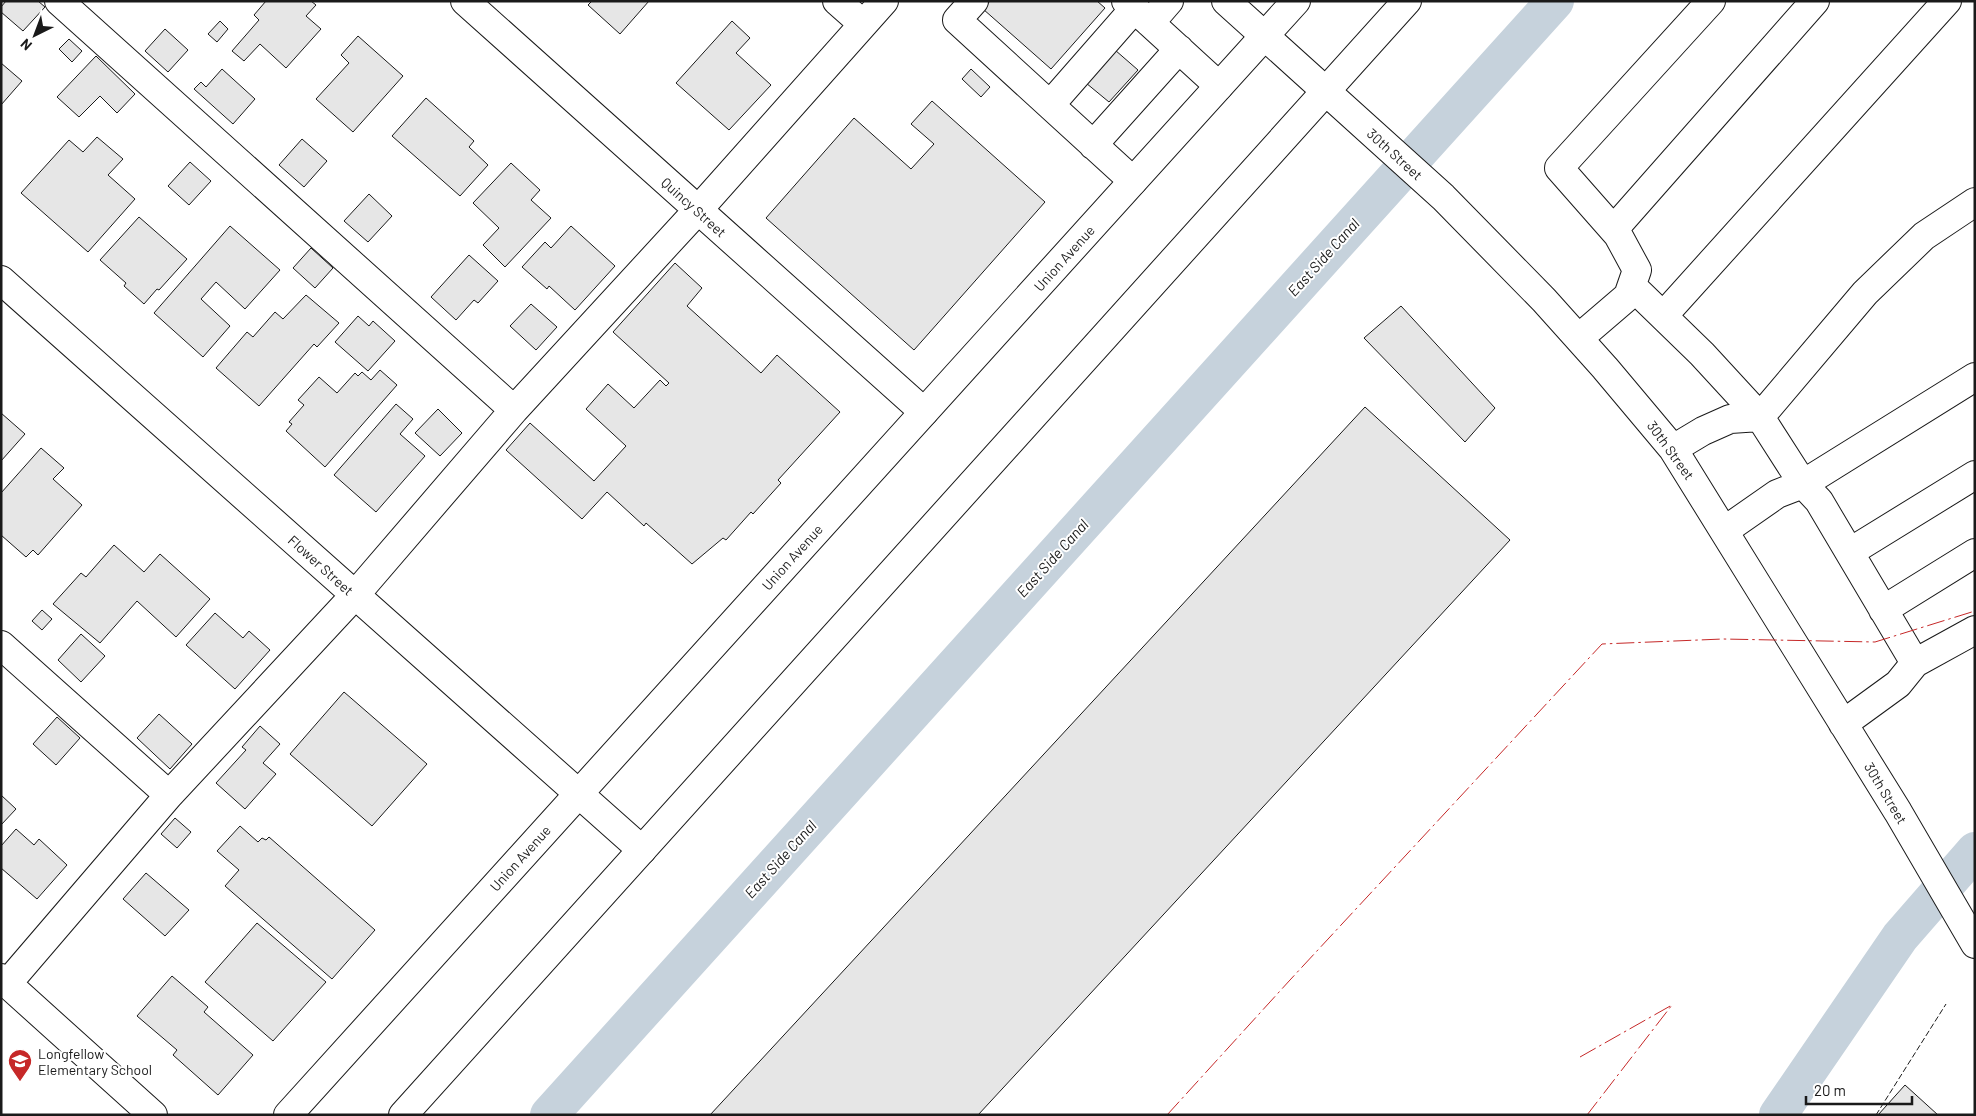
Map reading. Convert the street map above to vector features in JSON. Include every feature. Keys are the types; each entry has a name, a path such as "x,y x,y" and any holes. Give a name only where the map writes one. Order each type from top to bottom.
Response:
{"main road":[{"path":"59,1 514,410"},
{"name":"Quincy Street","path":"465,1 924,412"},
{"path":"837,1 863,24"},
{"path":"153,1115 4,981 169,795 355,595 514,410 698,210 884,1"},
{"path":"974,1 956,20 1133,181"},
{"path":"1050,105 1137,11 1169,1"},
{"name":"30th Street","path":"1226,1 1443,198 1579,338 1674,449 1898,812 1975,944"},
{"name":"Union Avenue","path":"288,1115 1296,1"},
{"path":"403,1115 1407,1"},
{"path":"1579,338 1628,296 1637,270 1618,234 1559,168 1711,1"},
{"path":"1614,229 1815,1"},
{"path":"1663,316 1947,1"},
{"path":"1137,11 1219,86"},
{"path":"1093,145 1179,49"},
{"path":"1674,449 1703,431 1730,419 1760,417 1865,293 1924,236 1975,202"},
{"name":"Flower Street","path":"1,280 642,850"},
{"path":"1632,286 1702,354 1760,417 1803,484 1819,501 1915,663"},
{"path":"1724,530 1777,494 1803,484 1975,376"},
{"path":"1850,552 1975,475"},
{"path":"1883,610 1975,553"},
{"path":"1843,724 1898,684 1915,663 1975,630"},
{"path":"1,644 169,795"}],"building":[{"path":"6,1 38,1 45,7 23,31 1,12 1,7"},
{"path":"266,1 311,1 316,5 306,16 321,29 286,68 260,44 244,61 232,51 259,20 254,15"},
{"path":"592,1 649,1 620,34 588,5"},
{"path":"990,1 1097,1 1105,8 1051,69 983,9"},
{"path":"220,21 228,29 217,42 208,34"},
{"path":"732,21 750,38 736,53 771,85 729,130 676,83"},
{"path":"165,29 188,50 168,72 145,51"},
{"path":"358,36 403,76 353,132 316,99 349,63 341,55"},
{"path":"69,39 82,51 72,62 59,49"},
{"path":"1115,50 1138,70 1109,102 1086,83"},
{"path":"96,56 135,94 117,113 100,96 79,117 57,97"},
{"path":"1,63 22,81 1,105"},
{"path":"222,69 255,99 233,124 194,89 201,82 206,87"},
{"path":"971,69 990,87 981,97 962,79"},
{"path":"426,98 474,141 469,147 488,165 460,196 392,136"},
{"path":"932,101 1045,202 914,350 766,218 854,118 911,169 934,144 911,124"},
{"path":"97,137 123,159 108,175 135,199 88,252 21,193 69,140 83,152"},
{"path":"302,139 327,161 304,187 279,165"},
{"path":"190,162 211,181 189,205 168,186"},
{"path":"511,163 540,190 531,200 551,218 505,267 483,245 499,228 473,203"},
{"path":"369,194 392,216 368,242 344,221"},
{"path":"139,217 187,259 144,304 124,286 126,283 100,260"},
{"path":"230,226 280,270 245,309 216,282 201,299 230,326 203,357 154,313"},
{"path":"571,226 615,266 575,310 549,286 547,289 522,267 545,242 551,248"},
{"path":"311,248 333,268 315,288 293,268"},
{"path":"469,255 498,281 478,303 474,300 456,320 431,297"},
{"path":"675,263 702,288 687,306 761,373 777,355 840,412 778,480 781,483 753,514 751,512 726,540 723,538 692,564 646,523 644,526 607,492 582,519 506,450 530,423 594,481 626,446 586,409 608,384 634,408 660,380 666,386 669,383 613,332"},
{"path":"306,295 339,323 317,347 314,344 259,406 216,368 247,332 253,337 275,312 283,319"},
{"path":"531,304 557,327 536,350 510,326"},
{"path":"1401,306 1495,408 1465,442 1364,338"},
{"path":"358,316 369,326 373,321 395,341 368,371 335,342"},
{"path":"380,370 397,385 325,467 286,431 292,424 289,422 304,405 298,400 319,377 337,393 355,373 358,376 362,372 371,380"},
{"path":"396,404 413,419 400,434 425,456 376,512 334,475"},
{"path":"1365,407 1510,540 978,1115 710,1115"},
{"path":"438,409 462,433 440,456 415,433"},
{"path":"1,413 25,434 1,461"},
{"path":"41,448 64,468 53,479 82,505 38,555 33,550 26,557 1,535 1,493"},
{"path":"114,545 144,572 160,554 210,599 176,637 137,601 100,643 53,604 81,573 86,577"},
{"path":"42,610 52,619 42,630 32,621"},
{"path":"215,613 243,638 249,631 270,650 235,689 186,645"},
{"path":"81,634 105,656 81,682 58,660"},
{"path":"344,692 427,764 372,826 290,754"},
{"path":"159,714 192,744 170,769 137,738"},
{"path":"57,717 80,738 56,765 33,744"},
{"path":"260,726 280,744 263,763 276,774 245,809 216,783 246,750 242,747"},
{"path":"1,795 16,809 1,825"},
{"path":"175,818 191,832 177,848 161,834"},
{"path":"240,826 258,842 262,838 266,840 269,837 375,930 332,979 225,886 239,870 217,851"},
{"path":"16,829 34,845 39,839 67,865 37,899 1,868 1,846"},
{"path":"146,873 189,910 165,936 123,899"},
{"path":"257,923 326,982 273,1041 205,982"},
{"path":"172,976 208,1007 204,1012 253,1055 218,1095 173,1055 177,1050 137,1016"},
{"path":"1905,1085 1938,1115 1878,1115"}],"waterway":[{"name":"East Side Canal","path":"549,1115 1555,1"},
{"path":"1778,1115 1900,937 1975,851"}],"fence":[{"path":"1876,1115 1946,1004"}],"power":[{"path":"1167,1115 1602,644 1723,639 1875,642 1975,611"},
{"path":"1580,1057 1672,1005 1587,1115"}],"place":[{"name":"Longfellow Elementary School","path":"20,1082"}]}
